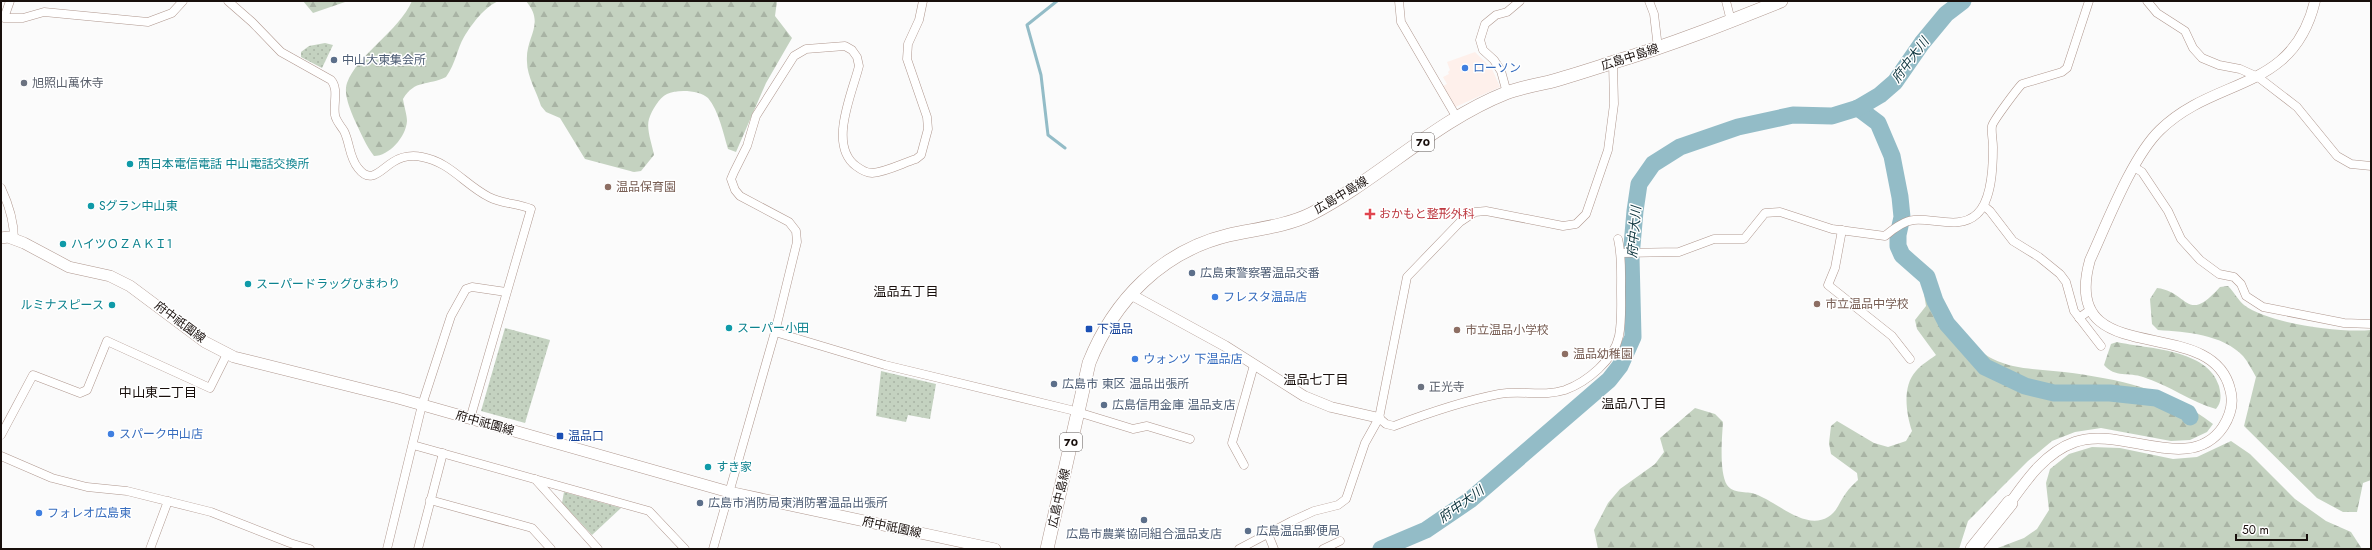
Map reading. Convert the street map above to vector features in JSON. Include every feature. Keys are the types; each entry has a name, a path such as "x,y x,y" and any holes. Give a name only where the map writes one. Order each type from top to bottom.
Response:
{"highway":[{"path":"1973,549 2010,503"},
{"path":"1981,549 2000,522 2010,503"}],"main road":[{"name":"広島中島線","path":"1047,549 1089,363 1097,344 1113,316 1130,294 1158,269 1191,249 1228,236 1304,217 1336,201 1457,118 1507,92 1613,63 1658,48 1780,1"},
{"name":"府中祇園線","path":"1,238 14,239 69,267 110,276 130,286 205,342 227,354 422,405 729,492 995,549"}],"street":[{"path":"10,1 5,21 44,12 148,22 172,13 183,1"},
{"path":"228,1 252,22 281,52 331,80 335,84 335,115 346,137 352,159 365,175 370,177 378,174 399,159 408,156 422,157 438,161 450,168 490,198 531,208 470,419"},
{"path":"713,549 775,332 797,242 796,232 789,222 740,196 735,190 731,180 747,146 756,116 794,56 806,49 845,46 852,50 857,57 859,66 841,135 843,147 849,161 860,170 872,173 916,159 921,155 928,129 927,117 907,59 908,44 919,20 923,1"},
{"path":"1399,1 1401,22 1457,118"},
{"path":"1507,92 1501,71 1494,60 1483,50 1480,40 1485,24 1496,15 1507,12 1520,1"},
{"path":"1649,1 1654,14 1658,48"},
{"path":"1726,1 1731,21"},
{"path":"1623,253 1679,252 1714,239 1744,239 1765,213 1780,212 1842,230 1885,236 1894,228 1914,220 1943,223 1960,221 1975,216 1984,206 1993,148 1992,125 1997,116 2008,104 2022,84 2062,72 2067,68 2089,1"},
{"path":"2147,1 2157,13 2185,31 2193,48 2202,58 2219,65 2240,69 2258,77 2297,107 2337,156 2351,164 2371,166"},
{"path":"2010,503 2024,483 2052,454 2075,442 2089,438 2114,438 2177,450 2208,442 2220,431 2230,413 2231,390 2225,376 2205,355 2184,347 2122,334 2108,328 2097,319 2090,310 2085,289 2090,260 2134,167 2144,149 2160,130 2178,114 2258,77 2280,62 2298,42 2315,1"},
{"path":"1239,549 1314,511 1338,505 1346,499 1365,443 1379,418 1407,277 1460,222 1474,212 1486,211 1563,226 1576,224 1586,214 1608,150 1614,104 1613,63"},
{"path":"2134,167 2142,172 2168,211 2181,239 2200,260 2219,274 2234,277 2241,284 2246,296 2263,307 2344,323 2371,324"},
{"path":"1,188 8,203 14,223 14,239"},
{"path":"1984,206 1990,211 2013,240 2039,256 2060,274 2066,282 2074,311 2101,346"},
{"path":"1842,230 1835,268 1828,286 1864,312 1892,336 1910,359"},
{"path":"1130,294 1225,346 1304,396 1331,407 1379,418 1386,424 1394,426 1474,400 1501,394 1540,395 1565,390 1584,381 1598,370 1610,355 1619,337 1623,253 1618,239"},
{"path":"387,549 422,405 451,316 463,293 472,287 506,292"},
{"path":"2079,318 2090,310"},
{"path":"775,332 885,365 1078,412 1133,428 1147,426 1190,439"},
{"path":"1,435 33,375 80,393 86,390 107,341 210,388 227,354"},
{"path":"1244,465 1232,443 1254,365"},
{"path":"413,445 649,511 685,549"},
{"path":"418,549 443,453"},
{"path":"1,456 66,482 87,487 127,491 211,512 290,543 310,549"},
{"path":"535,479 598,549"},
{"path":"430,500 532,528 551,549"},
{"path":"150,549 168,501"},
{"path":"1268,534 1274,549"},
{"path":"1323,549 1340,541"}],"shaded area":[{"path":"1475,52 1492,69 1500,87 1453,108 1441,87 1447,84 1443,77 1449,74 1448,72 1450,70 1447,62"}],"green space":[{"path":"303,1 348,1 313,13"},
{"path":"412,1 499,1 494,3 479,16 464,37 452,67 446,77 412,88 403,99 407,116 404,133 391,149 385,153 374,156 368,148 355,121 347,97 346,87 352,73 398,23"},
{"path":"526,1 777,1 775,16 792,38 766,83 736,152 728,149 718,116 708,98 700,93 676,91 664,96 654,108 648,123 654,155 641,171 634,172 585,159 560,118 546,112 541,106 530,79 527,67 527,53 535,24 532,9"},
{"path":"325,43 333,45 322,68 301,57 301,52 309,46"},
{"path":"2228,286 2244,305 2256,312 2270,317 2305,326 2357,331 2371,330 2371,480 2363,483 2357,512 2343,512 2317,498 2244,426 2256,377 2243,356 2225,343 2214,339 2192,333 2158,330 2152,324 2150,299 2157,288 2168,291 2194,305 2200,304 2209,298 2220,287"},
{"path":"1931,291 1939,302 1952,326 1976,348 2001,363 2123,382 2161,394 2196,412 2213,424 2207,432 2190,440 2171,441 2101,428 2075,432 2052,441 2028,461 1968,521 1959,549 1598,549 1594,530 1608,503 1620,489 1655,464 1664,452 1660,438 1695,408 1715,414 1723,422 1722,464 1724,479 1730,488 1736,491 1755,494 1800,518 1819,520 1831,515 1847,491 1858,480 1857,473 1831,454 1829,443 1831,426 1837,421 1874,443 1888,447 1906,441 1912,431 1906,400 1909,384 1918,369 1936,355 1917,329 1915,320 1926,306 1924,294"},
{"path":"505,328 550,340 525,423 481,411"},
{"path":"2117,342 2176,353 2203,364 2213,374 2219,386 2220,398 2218,406 2216,409 2207,406 2153,380 2117,373 2108,369 2104,365 2111,344"},
{"path":"881,371 936,384 930,419 908,415 906,422 876,416"},
{"path":"2231,441 2250,454 2295,499 2326,521 2351,532 2362,549 1995,549 2024,538 2037,529 2049,510 2046,483 2050,469 2069,454 2092,447 2120,448 2173,459 2197,457"},
{"path":"564,492 621,508 592,535 562,503"}],"waterway":[{"path":"1057,1 1027,25 1041,75 1048,135 1065,148"},
{"name":"府中大川","path":"1381,549 1426,530 1470,500 1609,380 1620,366 1633,337 1631,257 1639,184 1653,164 1680,147 1738,127 1793,115 1832,116 1858,108 1880,95 1895,82 1922,43 1946,14 1963,1"},
{"path":"1858,108 1878,123 1892,156 1900,197 1902,217 1898,235 1898,246 1902,255 1927,277 1935,301 1947,324 1985,367 2025,386 2054,393 2110,393 2156,398 2188,413 2190,417"}],"place":[{"name":"中山大東集会所","path":"334,60"},
{"name":"ローソン","path":"1465,68"},
{"name":"旭照山萬休寺","path":"24,83"},
{"name":"西日本電信電話 中山電話交換所","path":"130,164"},
{"name":"温品保育園","path":"608,187"},
{"name":"Sグラン中山東","path":"91,206"},
{"name":"おかもと整形外科","path":"1370,214"},
{"name":"ハイツＯＺＡＫＩ1","path":"63,244"},
{"name":"広島東警察署温品交番","path":"1192,273"},
{"name":"スーパードラッグひまわり","path":"248,284"},
{"name":"フレスタ温品店","path":"1215,297"},
{"name":"市立温品中学校","path":"1817,304"},
{"name":"ルミナスピース","path":"112,305"},
{"name":"スーパー小田","path":"729,328"},
{"name":"下温品","path":"1089,329"},
{"name":"市立温品小学校","path":"1457,330"},
{"name":"温品幼稚園","path":"1565,354"},
{"name":"ウォンツ 下温品店","path":"1135,359"},
{"name":"広島市 東区 温品出張所","path":"1054,384"},
{"name":"正光寺","path":"1421,387"},
{"name":"広島信用金庫 温品支店","path":"1104,405"},
{"name":"スパーク中山店","path":"111,434"},
{"name":"温品口","path":"560,436"},
{"name":"すき家","path":"708,467"},
{"name":"広島市消防局東消防署温品出張所","path":"700,503"},
{"name":"フォレオ広島東","path":"39,513"},
{"name":"広島市農業協同組合温品支店","path":"1144,520"},
{"name":"広島温品郵便局","path":"1248,531"}],"district":[{"name":"温品五丁目","path":"906,291"},
{"name":"温品七丁目","path":"1316,379"},
{"name":"中山東二丁目","path":"158,392"},
{"name":"温品八丁目","path":"1634,403"}]}
